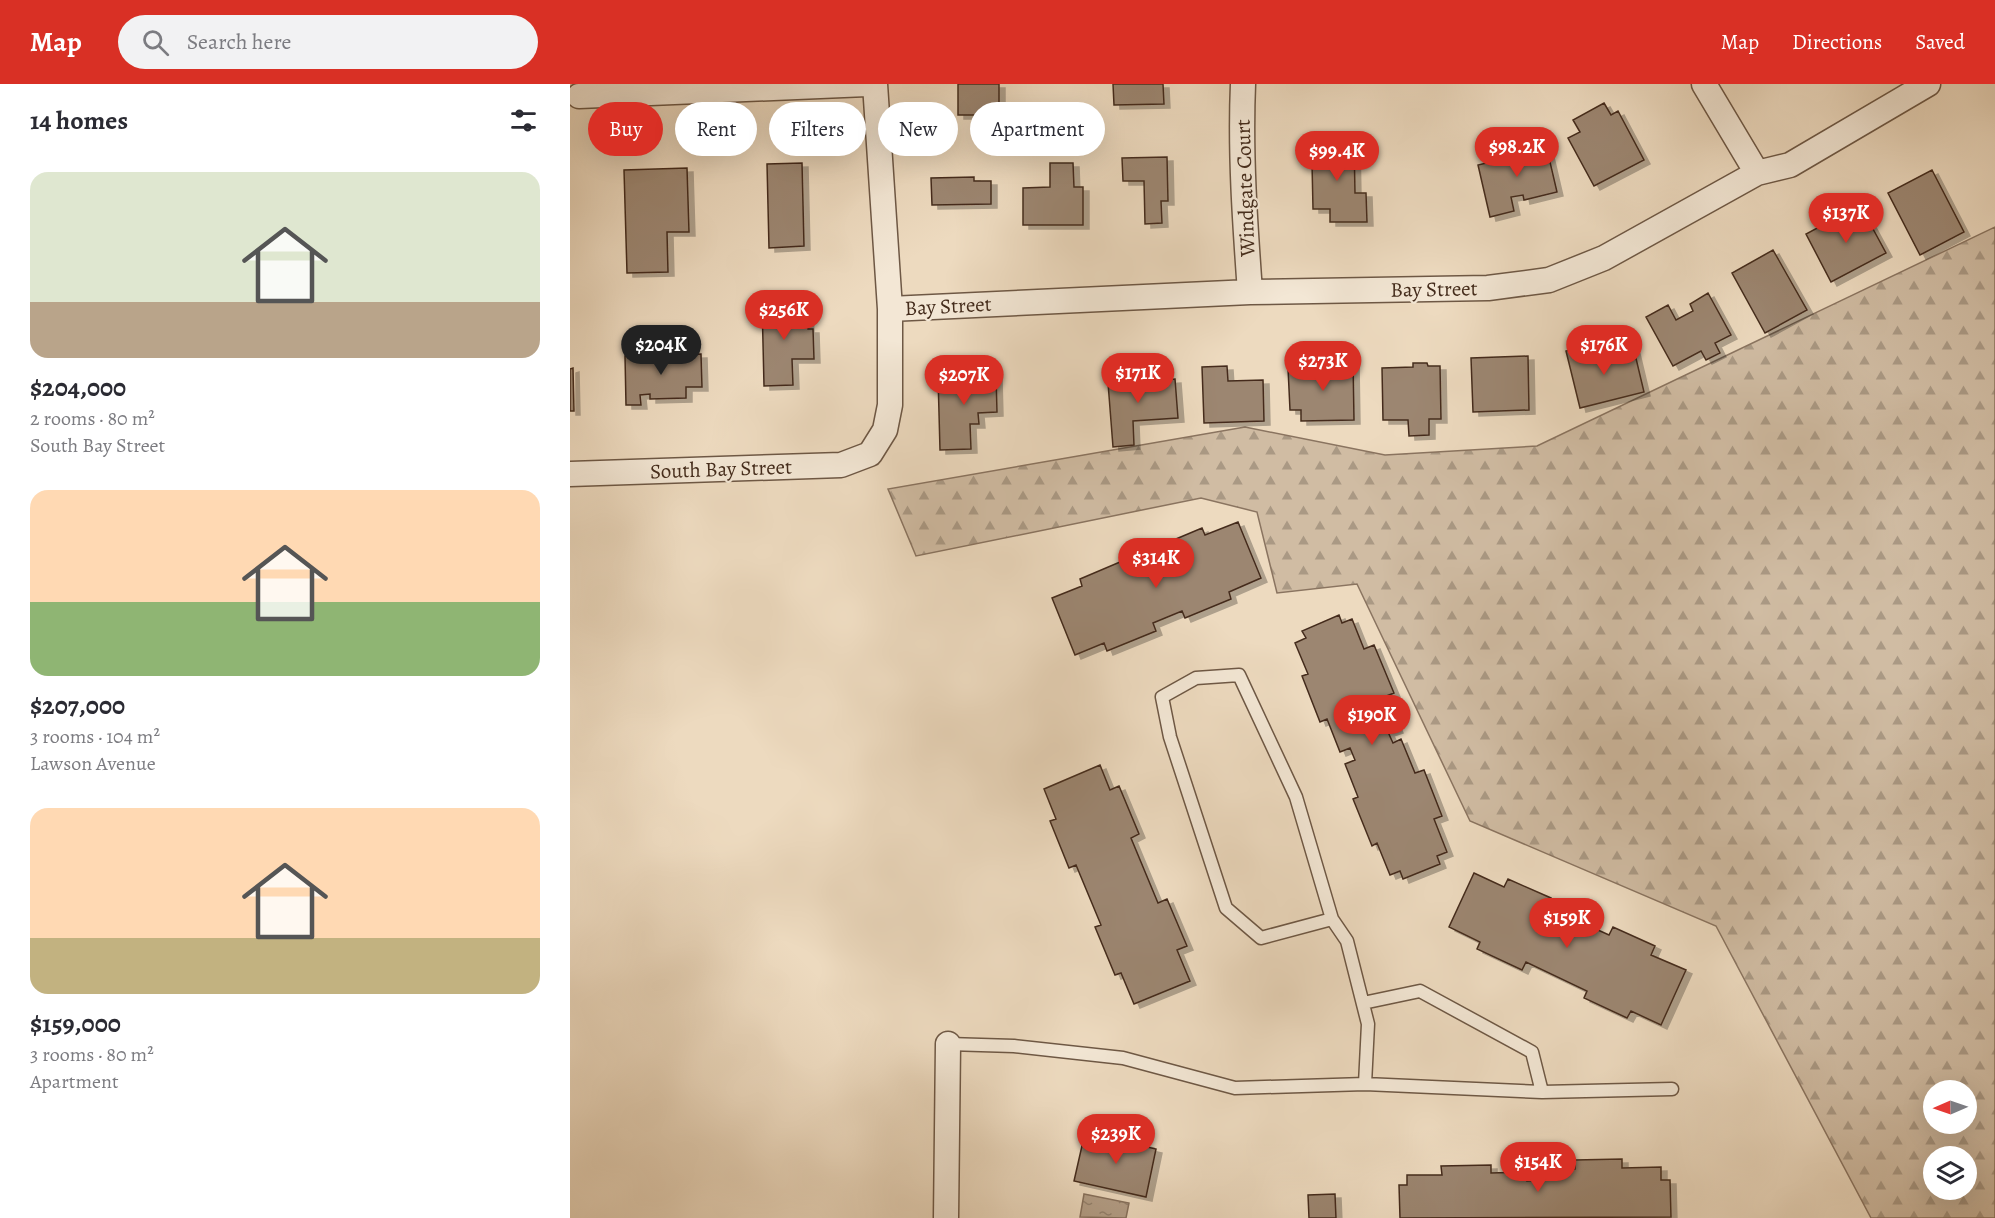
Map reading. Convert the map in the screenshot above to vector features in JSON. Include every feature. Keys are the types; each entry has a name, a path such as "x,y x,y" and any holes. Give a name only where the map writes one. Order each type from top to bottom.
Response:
{"street":[{"path":"573,101 867,84"},
{"path":"875,84 890,309"},
{"name":"Windgate Court","path":"1243,84 1245,218 1250,292"},
{"path":"1704,84 1757,173"},
{"name":"Bay Street","path":"890,309 1250,292 1488,288 1549,280 1604,258 1757,173 1790,165 1928,84"},
{"name":"South Bay Street","path":"570,474 841,465 870,454 885,430 890,405 890,309"},
{"path":"946,1218 948,1044"}],"lane":[{"path":"1332,919 1261,939 1226,908 1170,737 1162,697 1196,678 1239,675 1296,796 1332,919 1347,941 1368,1024 1365,1084"},
{"path":"1363,1003 1420,991 1532,1052 1542,1092"},
{"path":"948,1044 1014,1046 1123,1058 1235,1088 1365,1084 1542,1092 1672,1089"}],"green space":[{"path":"1995,227 1995,1218 1871,1218 1716,926 1470,821 1357,584 1277,593 1257,512 1201,498 916,556 888,489 1245,427 1385,455 1537,446"}],"water":[{"path":"1084,1194 1129,1203 1126,1218 1080,1217"}],"building":[{"path":"958,84 999,84 999,102 970,102 970,115 958,115"},
{"path":"1113,84 1163,84 1164,104 1114,105"},
{"path":"1604,103 1611,115 1618,111 1644,160 1594,186 1568,138 1580,132 1573,120"},
{"path":"1531,138 1535,151 1547,149 1557,192 1524,200 1523,195 1511,197 1514,211 1490,217 1478,165 1515,156 1512,142"},
{"path":"1354,139 1355,193 1366,193 1367,222 1330,222 1330,209 1313,209 1312,163 1316,163 1316,140"},
{"path":"1167,157 1168,201 1161,201 1162,223 1145,224 1144,181 1123,181 1122,158"},
{"path":"802,163 804,246 769,248 767,164"},
{"path":"1050,163 1073,163 1074,187 1083,187 1083,225 1023,225 1023,188 1050,187"},
{"path":"687,168 689,232 667,232 668,272 627,273 624,170"},
{"path":"1932,170 1964,232 1920,255 1888,193"},
{"path":"974,177 974,181 991,181 991,204 932,205 931,178"},
{"path":"1860,205 1886,253 1831,282 1806,234"},
{"path":"1773,250 1807,310 1765,333 1732,273"},
{"path":"1708,293 1731,335 1715,343 1720,353 1706,360 1701,351 1673,366 1646,317 1668,305 1676,320 1693,311 1690,304"},
{"path":"795,300 795,312 807,311 808,329 813,329 814,359 792,359 793,385 764,386 762,301"},
{"path":"1591,345 1594,359 1634,350 1644,392 1580,408 1566,351"},
{"path":"701,354 702,387 686,387 686,398 650,399 650,394 640,395 641,405 626,405 625,356"},
{"path":"1528,356 1529,410 1473,412 1471,358"},
{"path":"1353,360 1354,420 1301,421 1301,410 1290,410 1288,368 1308,367 1308,372 1323,372 1322,361"},
{"path":"1413,363 1440,366 1441,419 1429,419 1429,435 1409,436 1408,420 1383,420 1382,368 1413,367"},
{"path":"1227,366 1228,381 1263,380 1264,421 1204,423 1202,367"},
{"path":"573,368 574,411 570,411 570,369"},
{"path":"1129,369 1130,382 1175,379 1178,418 1133,421 1134,445 1113,447 1107,370"},
{"path":"982,370 982,375 996,375 997,412 978,413 979,424 970,424 971,449 940,450 938,376 954,376 954,371"},
{"path":"1238,522 1261,578 1229,592 1231,599 1185,618 1182,611 1153,623 1156,631 1107,651 1104,643 1075,655 1052,598 1082,586 1080,579 1127,559 1130,566 1160,554 1157,547 1202,528 1205,535"},
{"path":"1339,615 1342,623 1352,619 1364,649 1374,645 1394,693 1384,697 1397,729 1388,732 1393,743 1401,739 1415,773 1424,770 1442,816 1434,819 1447,852 1437,856 1440,864 1403,879 1400,871 1390,875 1377,843 1372,846 1353,799 1358,797 1345,764 1355,760 1350,748 1340,752 1327,719 1320,722 1302,676 1308,674 1295,643 1306,638 1302,631"},
{"path":"1100,765 1110,790 1119,786 1139,834 1131,838 1158,903 1167,899 1187,946 1177,950 1190,981 1134,1004 1121,973 1115,975 1095,927 1101,925 1076,865 1069,868 1050,821 1056,819 1044,789"},
{"path":"1474,873 1504,887 1508,879 1551,898 1547,907 1609,935 1613,927 1655,946 1651,955 1686,970 1661,1025 1631,1011 1627,1018 1584,998 1587,991 1526,962 1522,970 1477,949 1480,942 1449,927"},
{"path":"1084,1137 1103,1141 1104,1138 1114,1140 1115,1137 1148,1144 1147,1147 1156,1149 1146,1197 1074,1181"},
{"path":"1622,1159 1622,1168 1661,1167 1661,1180 1670,1180 1671,1217 1400,1218 1399,1185 1407,1185 1407,1175 1442,1175 1441,1166 1491,1165 1491,1173 1528,1172 1527,1181 1540,1180 1540,1170 1575,1169 1575,1160"},
{"path":"1335,1194 1336,1218 1309,1218 1308,1195"}]}
